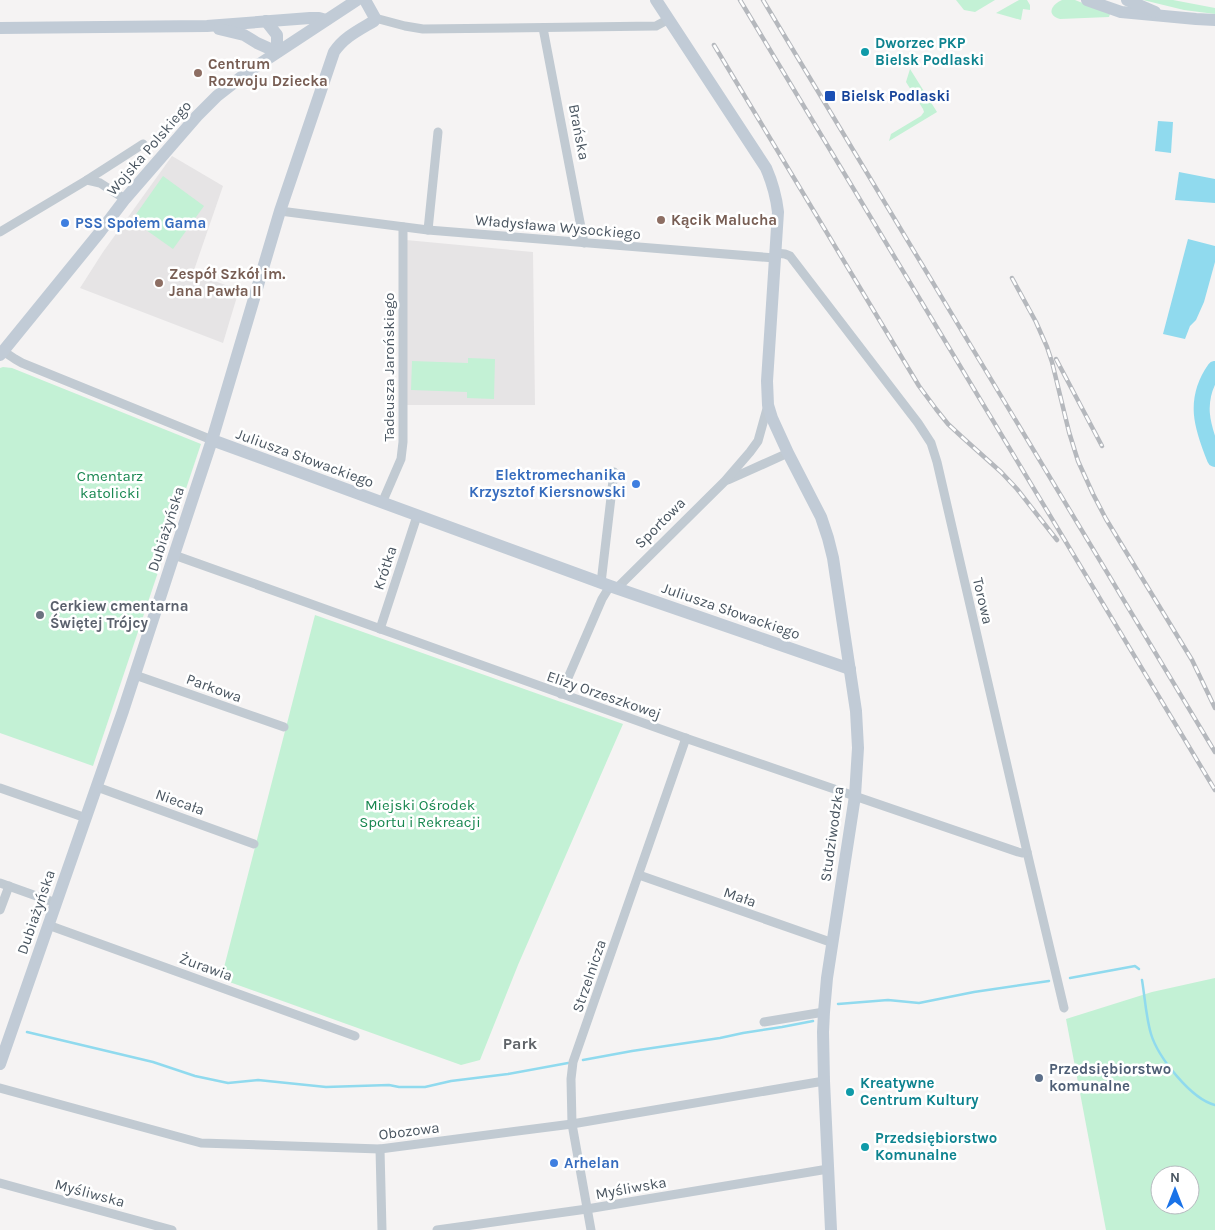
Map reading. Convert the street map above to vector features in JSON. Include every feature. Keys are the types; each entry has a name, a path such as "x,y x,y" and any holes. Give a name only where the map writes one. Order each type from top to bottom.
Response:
{"street":[{"name":"Wojska Polskiego","path":"2,353 125,199 196,116 224,90 259,64 357,0"},
{"path":"365,0 375,18 423,29 656,26 669,19"},
{"name":"Sportowa","path":"561,694 609,586 725,481 758,441 768,405 767,373 778,212 773,183 766,168 656,0"},
{"path":"1087,0 1121,12 1215,20"},
{"path":"1127,0 1166,16"},
{"path":"0,28 207,26 310,18 326,20"},
{"name":"Dubiażyńska","path":"0,1064 86,818 174,556 212,440 280,211 334,52 346,38 374,22 375,18"},
{"path":"207,26 244,35 277,52 276,33 266,22"},
{"name":"Brańska","path":"543,28 584,243"},
{"path":"257,43 259,64"},
{"path":"428,230 438,132"},
{"path":"0,232 143,144"},
{"path":"87,180 100,183 125,199"},
{"name":"Władysława Wysockiego","path":"280,211 428,230 584,243 775,255"},
{"name":"Tadeusza Jarońskiego","path":"382,503 401,459 403,442 403,226"},
{"name":"Torowa","path":"775,255 786,254 790,256 918,423 931,443 1064,1008"},
{"name":"Juliusza Słowackiego","path":"2,353 22,363 212,440 609,586 850,669"},
{"name":"Sportowa","path":"725,481 788,453 768,405"},
{"name":"Studziwodzka","path":"788,453 821,517 828,538 856,711 858,748 855,796 827,978 823,1032 832,1230"},
{"path":"609,586 614,472"},
{"name":"Krótka","path":"380,629 417,516"},
{"name":"Elizy Orzeszkowej","path":"174,556 686,738 1018,852 1027,852"},
{"name":"Parkowa","path":"135,674 284,728"},
{"name":"Strzelnicza","path":"591,1230 572,1124 570,1079 573,1062 686,738"},
{"name":"Niecała","path":"96,787 254,844"},
{"path":"0,788 86,818"},
{"name":"Mała","path":"639,876 832,943"},
{"path":"0,910 4,884 56,902"},
{"name":"Żurawia","path":"48,926 355,1036"},
{"path":"764,1022 824,1012"},
{"name":"Obozowa","path":"0,1088 201,1143 380,1149 572,1124 824,1081"},
{"path":"380,1149 382,1230"},
{"name":"Myśliwska","path":"437,1230 587,1210 828,1169"},
{"name":"Myśliwska","path":"0,1183 172,1230"}],"shaded area":[{"path":"172,156 223,186 193,273 239,290 223,343 80,288 103,252"},
{"path":"406,240 533,252 535,405 406,405"}],"green space":[{"path":"956,0 995,0 975,12 964,10"},
{"path":"1019,0 1027,0 1030,5 1030,10 1023,9 1021,20 996,13"},
{"path":"1062,0 1075,0 1110,14 1109,17 1060,19 1053,15 1052,10"},
{"path":"1143,0 1173,0 1215,8 1215,14 1184,10"},
{"path":"910,69 937,112 889,141 891,134 921,116 924,112 906,82"},
{"path":"163,176 204,206 173,249 132,220"},
{"path":"468,358 495,359 494,399 467,398 467,392 411,390 412,361 468,363"},
{"name":"Cmentarz katolicki","path":"0,368 12,368 201,444 93,766 0,733"},
{"name":"Miejski Ośrodek Sportu i Rekreacji","path":"315,615 623,724 518,965 480,1060 461,1065 221,979"},
{"path":"1215,978 1215,1230 1106,1230 1066,1019 1152,992"}],"water":[{"path":"1158,121 1173,122 1171,153 1155,151"},
{"path":"1179,172 1215,179 1215,203 1175,200"},
{"path":"1188,239 1215,246 1215,262 1204,302 1185,339 1163,334"}],"waterway":[{"path":"1215,369 1208,380 1202,403 1203,425 1215,459"},
{"path":"1070,978 1135,966 1139,969"},
{"path":"1142,980 1149,1028 1161,1054 1186,1086 1196,1095 1215,1105"},
{"path":"838,1004 888,1000 919,1003 974,992 1049,981"},
{"path":"583,1060 813,1021"},
{"path":"27,1032 153,1062 195,1076 228,1083 258,1080 326,1087 389,1085 425,1087 451,1081 508,1074 568,1063"}],"railway":[{"path":"740,0 1215,790"},
{"path":"763,0 1215,752"},
{"path":"714,45 919,386 948,424 1017,489 1057,540"},
{"path":"1012,278 1047,347 1078,461 1093,494 1106,519 1192,660 1215,708"},
{"path":"1056,359 1102,446"}],"place":[{"name":"Dworzec PKP Bielsk Podlaski","path":"865,52"},
{"name":"Centrum Rozwoju Dziecka","path":"198,73"},
{"name":"Bielsk Podlaski","path":"830,96"},
{"name":"Kącik Malucha","path":"661,220"},
{"name":"PSS Społem Gama","path":"65,223"},
{"name":"Zespół Szkół im. Jana Pawła II","path":"159,283"},
{"name":"Elektromechanika Krzysztof Kiersnowski","path":"636,484"},
{"name":"Cerkiew cmentarna Świętej Trójcy","path":"40,615"},
{"name":"Przedsiębiorstwo komunalne","path":"1039,1078"},
{"name":"Kreatywne Centrum Kultury","path":"850,1092"},
{"name":"Przedsiębiorstwo Komunalne","path":"865,1147"},
{"name":"Arhelan","path":"554,1163"}],"district":[{"name":"Park","path":"520,1043"}]}
